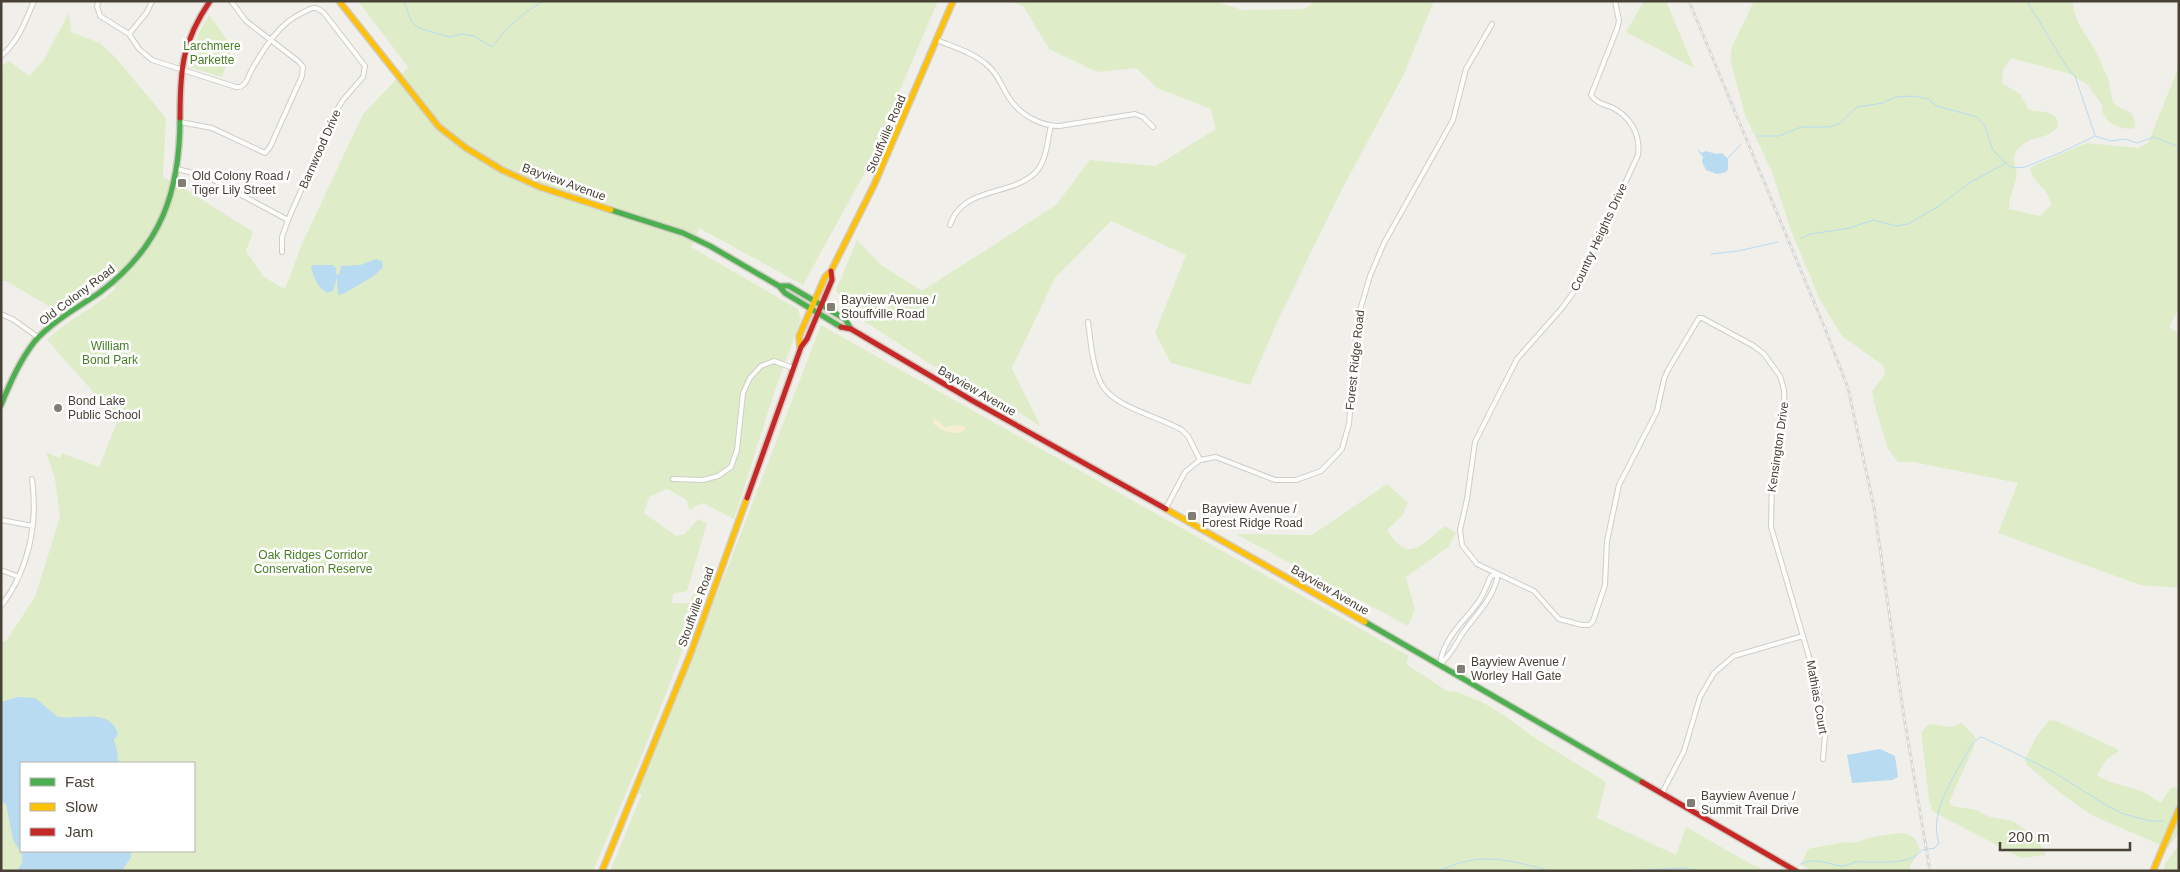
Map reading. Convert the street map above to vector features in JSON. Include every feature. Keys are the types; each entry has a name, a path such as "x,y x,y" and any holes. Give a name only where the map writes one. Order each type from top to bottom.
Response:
{"main road":[{"name":"Old Colony Road","path":"1,405 19,364 39,338 59,319 116,279 142,253 158,229 166,211 177,169 180,122 180,69 189,34 196,19 210,1"},
{"name":"Bayview Avenue","path":"339,1 439,126 466,148 502,170 540,187 683,233 710,246 780,286 785,294 841,327 851,329 973,402 1166,508 1440,664 1796,871"},
{"name":"Stouffville Road","path":"800,347 799,336 825,276 831,272 874,185 953,1"},
{"name":"Stouffville Road","path":"602,871 690,655 800,347 807,339 832,280 831,272"},
{"name":"Bayview Avenue","path":"780,286 788,286 845,319 851,329"},
{"path":"2153,871 2179,809"}],"street":[{"path":"1,56 11,47 20,33 34,1"},
{"path":"100,1 97,6 100,16 129,34 139,49 152,60 240,87 248,80 257,60 271,41"},
{"path":"129,34 147,12 152,1"},
{"path":"180,122 212,128 230,135 260,152 268,152 304,72 298,61 246,21 231,1"},
{"name":"Country Heights Drive","path":"1498,574 1477,564 1462,545 1460,530 1467,499 1475,442 1517,359 1562,308 1578,286 1638,155 1636,132 1630,121 1621,112 1595,101 1591,95 1617,29 1619,21 1615,1"},
{"name":"Barnwood Drive","path":"271,41 288,21 313,7 319,8 365,66 363,77 343,100 336,112 288,220 282,237 282,252"},
{"name":"Forest Ridge Road","path":"1200,460 1216,457 1275,480 1296,480 1321,471 1342,449 1349,424 1356,334 1360,310 1370,276 1384,243 1453,120 1466,69 1492,24"},
{"path":"937,40 969,53 986,63 1001,81 1012,102 1029,117 1051,126 1134,114 1143,117 1153,127"},
{"path":"950,225 958,209 974,198 1012,186 1035,173 1048,144 1051,126"},
{"path":"177,169 206,176 288,220"},
{"path":"1,314 14,320 39,338"},
{"name":"Kensington Drive","path":"1498,574 1534,591 1559,619 1582,625 1589,625 1593,621 1605,585 1607,541 1619,485 1657,412 1664,379 1668,370 1692,328 1699,318 1702,318 1754,346 1764,354 1780,376 1786,403 1773,464 1771,527 1803,636"},
{"path":"1088,322 1095,365 1106,390 1122,402 1182,430 1200,460 1185,472 1166,508"},
{"path":"673,479 710,479 731,467 737,450 743,393 750,378 761,366 774,362 793,368"},
{"path":"1,606 12,592 29,549 35,505 32,479"},
{"path":"1,520 33,526"},
{"path":"1,570 19,577"},
{"path":"1440,664 1441,654 1458,626 1480,600 1491,576 1498,574"},
{"path":"1440,664 1448,658 1464,631 1486,604 1498,574"},
{"path":"1662,793 1684,751 1700,697 1714,673 1734,656 1803,636"},
{"name":"Mathias Court","path":"1803,636 1817,684 1825,735 1823,759"}],"green space":[{"name":"Oak Ridges Corridor Conservation Reserve","path":"358,1 938,1 864,174 803,285 699,228 691,247 798,309 801,319 776,387 734,519 703,503 689,510 687,500 667,489 649,497 644,513 676,536 685,534 698,519 707,523 687,591 673,594 672,603 689,603 709,564 714,569 642,755 593,871 1,871 1,641 6,641 35,597 60,517 55,479 46,452 60,458 62,453 99,467 118,420 47,340 63,326 100,302 116,288 97,274 54,309 6,281 1,281 1,66 9,61 29,76 43,61 69,13 71,32 100,43 115,57 166,118 163,177 253,232 246,251 264,277 285,289 302,244 363,114 408,67"},
{"path":"1010,1 1215,1 1242,10 1305,9 1315,1 1434,1 1403,76 1340,193 1278,320 1250,385 1171,363 1155,333 1186,255 1111,221 1055,278 1012,368 1041,427 1005,403 927,362 847,310 836,290 857,240 881,265 922,291 1056,205 1090,160 1156,166 1216,129 1211,109 1157,88 1136,68 1097,72 1049,49 1024,7"},
{"path":"1644,1 1666,1 1694,68 1626,32"},
{"path":"1754,1 2073,1 2077,20 2095,50 2108,78 2113,101 2118,107 2131,113 2135,121 2135,128 2129,129 2112,124 2104,116 2102,105 2087,84 2067,73 2011,58 2003,70 2002,83 2020,94 2029,110 2048,113 2056,117 2058,121 2058,127 2045,136 2024,144 2019,148 2014,157 2016,179 2010,197 2009,209 2040,216 2051,205 2047,194 2035,179 2030,168 2087,143 2138,148 2148,143 2179,66 2179,309 2169,327 2179,333 2179,588 2140,585 1998,533 2018,483 1913,462 1898,462 1888,449 1872,391 1885,375 1884,366 1842,336 1820,300 1790,228 1772,172 1745,115 1730,59 1732,47"},
{"name":"Larchmere Parkette","path":"209,15 233,48 222,77 189,67 199,32"},
{"path":"821,325 1409,656 1406,664 1447,691 1457,692 1482,702 1504,715 1532,736 1606,782 1597,818 1676,855 1686,827 1766,871 610,871 642,794 636,793 729,564"},
{"path":"1387,484 1408,503 1402,516 1387,530 1402,547 1408,549 1415,548 1445,526 1456,533 1448,547 1406,577 1415,610 1408,626 1236,534 1312,535"},
{"path":"2049,720 2057,721 2119,751 2106,760 2097,775 2108,781 2144,792 2161,803 2170,789 2179,786 2179,832 2168,848 2091,815 2059,792 2027,765 2025,760 2036,737"},
{"path":"1962,723 1976,738 1973,749 1949,802 1952,806 1976,810 1990,817 2013,821 2038,839 2046,855 2021,858 1932,811 1921,732 1929,724 1951,727"},
{"path":"1900,833 1914,837 1920,850 1910,866 1911,871 1813,871 1801,865 1808,849 1845,842 1855,843 1872,837"},
{"path":"2179,845 2179,871 2163,871 2166,862"}],"sand":[{"path":"934,418 945,427 957,425 965,427 965,430 957,433 944,431 933,423"}],"water":[{"path":"1697,149 1702,153 1706,151 1716,154 1722,153 1728,159 1728,169 1726,172 1717,174 1706,170 1702,162 1703,157"},
{"path":"376,259 382,261 383,267 374,276 338,295 337,278 333,291 327,293 316,282 311,267 313,265 333,265 336,268 336,274 339,275 341,266 360,265"},
{"path":"18,697 35,698 58,717 92,716 108,720 118,734 114,740 118,754 117,759 120,762 20,762 20,852 13,840 6,804 1,802 1,702"},
{"path":"1880,749 1895,756 1898,777 1892,780 1852,783 1847,755"},
{"path":"20,852 131,852 131,857 122,871 17,871 22,863"}],"waterway":[{"path":"404,1 411,21 419,28 449,37 462,34 474,36 492,47 515,21 544,1"},
{"path":"2027,1 2068,69 2075,76 2095,135"},
{"path":"1757,136 1779,136 1801,127 1829,127 1840,123 1857,107 1883,103 1895,97 1913,96 1928,99 1937,106 1977,117 1985,126 1992,148 2012,168 2025,167 2095,136 2111,141 2125,139 2137,143 2154,137 2179,147"},
{"path":"1728,158 1741,144"},
{"path":"1801,238 1811,234 1850,228 1873,220 1897,226 1908,224 1939,206 1969,183 2006,163"},
{"path":"1711,254 1738,251 1778,242"},
{"path":"1801,864 1816,861 1845,866 1856,862 1900,861 1909,859 1922,850 1935,848 1939,843 1937,822 1942,800 1971,747 1982,737 2052,771 2109,807 2124,814 2150,821 2164,821"},
{"path":"1438,871 1478,859 1510,861 1550,871"},
{"path":"1623,871 1683,868 1701,871"},
{"path":"1560,871 1571,871"}],"railway":[{"path":"1689,1 1848,388 1874,507 1904,717 1930,871"}],"traffic: fast":[{"path":"1,405 20,364 35,341 57,321 99,293 120,275 138,257 152,237 163,216 171,194 179,145 180,118"},
{"path":"611,210 683,233 710,246 779,286 785,293 841,327"},
{"path":"779,286 789,286 845,319 851,329"},
{"path":"1365,622 1642,782"}],"traffic: slow":[{"path":"339,1 439,127 466,148 502,170 540,187 611,210"},
{"path":"800,347 799,336 825,277 831,271 874,185 953,1"},
{"path":"602,871 690,655 747,498"},
{"path":"1166,509 1365,622"},
{"path":"2153,871 2179,809"}],"traffic: jam":[{"path":"180,118 184,56 194,30 210,1"},
{"path":"747,498 801,347 807,339 832,280 831,271"},
{"path":"841,327 851,329 973,401 1166,509"},
{"path":"1642,782 1796,871"}],"place":[{"name":"Old Colony Road / Tiger Lily Street","path":"182,183"},
{"name":"Bayview Avenue / Stouffville Road","path":"831,307"},
{"name":"Bond Lake Public School","path":"58,408"},
{"name":"Bayview Avenue / Forest Ridge Road","path":"1192,516"},
{"name":"Bayview Avenue / Worley Hall Gate","path":"1461,669"},
{"name":"Bayview Avenue / Summit Trail Drive","path":"1691,803"}],"park label":[{"name":"William Bond Park","path":"110,353"}]}
